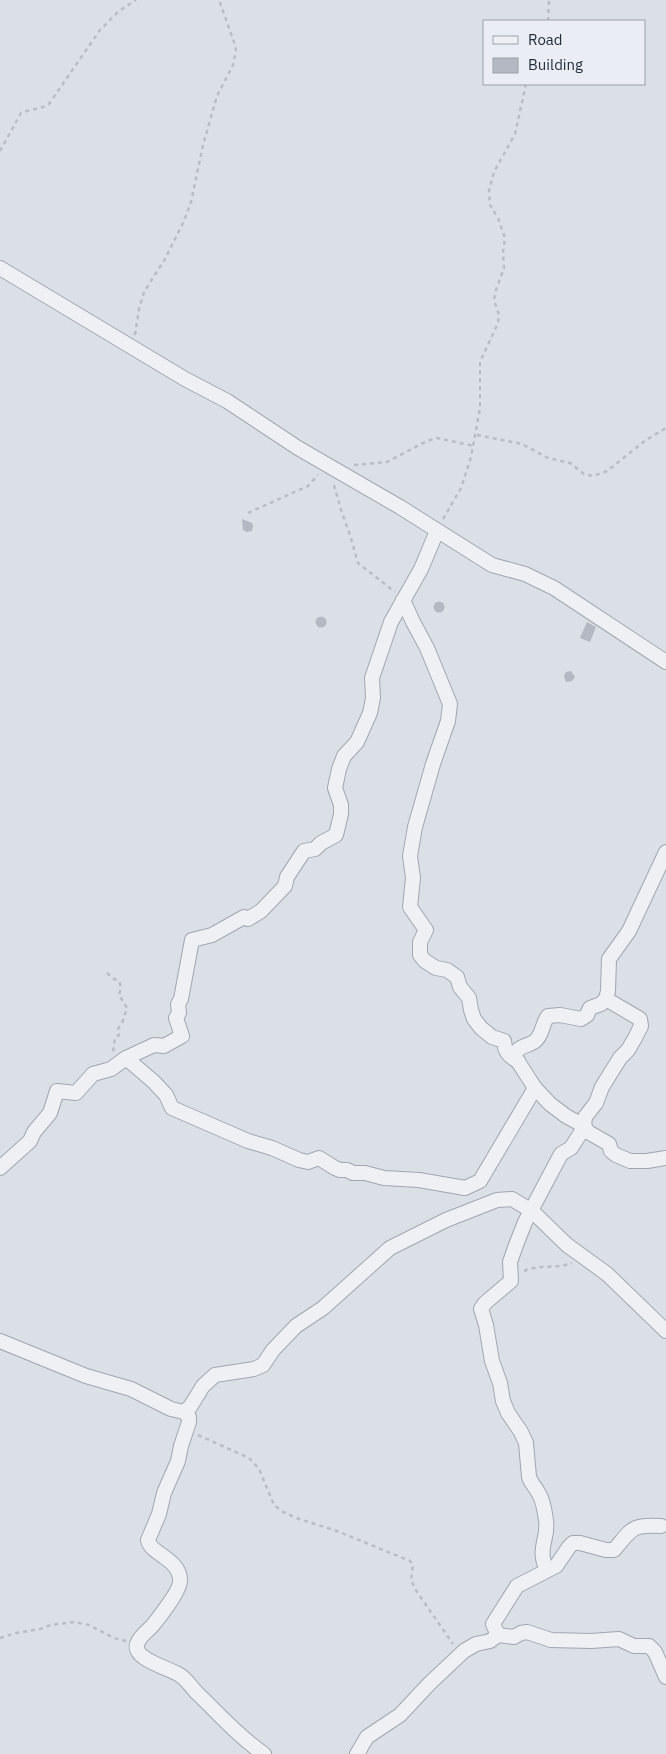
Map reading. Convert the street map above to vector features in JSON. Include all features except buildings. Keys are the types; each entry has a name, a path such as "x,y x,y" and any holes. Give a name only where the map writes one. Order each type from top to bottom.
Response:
{"street":[{"path":"0,268 185,379 227,401 293,445 384,497 492,565 525,574 554,588 666,662"},
{"path":"0,1168 30,1141 34,1132 50,1113 57,1091 76,1093 93,1074 114,1066 126,1058 154,1045 164,1046 182,1036 176,1018 179,1014 178,1004 181,998 192,940 212,934 244,917 248,919 261,911 285,886 304,851 316,850 321,843 336,835 341,805 335,788 335,782 344,756 357,742 370,713 373,698 372,678 386,636 428,554 437,530"},
{"path":"403,600 413,622 424,639 450,704 448,721 415,827 410,856 413,878 410,907 426,930 420,942 420,955 425,961 436,968 447,970 457,977 460,987 470,998 474,1019 487,1033 504,1042 505,1052 511,1058 518,1061"},
{"path":"666,852 639,913 620,945 609,959 606,999 601,1004 590,1008 585,1018 560,1015 548,1016 538,1039 519,1048 515,1057 535,1088 550,1104 584,1126 588,1132 609,1144 616,1155 630,1161 666,1158"},
{"path":"547,1570 542,1560 542,1552 547,1522 540,1494 530,1483 526,1443 503,1401 500,1383 492,1361 486,1325 481,1312 485,1303 511,1281 511,1257 525,1222 562,1154 571,1148 584,1126 585,1116 596,1102 602,1087 620,1058 636,1038 641,1026 640,1019 634,1014 606,999"},
{"path":"126,1058 166,1095 172,1108 248,1142 272,1148 299,1160 308,1162 319,1158 335,1168 353,1173 366,1173 384,1178 419,1180 465,1188 480,1181 535,1088"},
{"path":"184,1412 190,1407 203,1386 215,1375 254,1369 263,1365 286,1335 323,1308 390,1248 446,1220 497,1200 512,1199 532,1211 567,1244 616,1282 666,1331"},
{"path":"0,1341 86,1376 131,1390 171,1409 184,1412 188,1417 189,1422 178,1461 164,1493 159,1514 148,1540 150,1546 175,1566 179,1572 180,1584 153,1625 137,1642 136,1649 140,1655 183,1677 241,1737 264,1754"},
{"path":"498,1635 493,1624 517,1586 556,1566 573,1543 614,1550 629,1531 637,1527 661,1526"},
{"path":"357,1754 367,1737 400,1714 428,1684 461,1656 464,1651 476,1644 490,1641 498,1635 514,1637 527,1632 551,1640 591,1641 619,1639 634,1646 649,1646 655,1652 666,1677"}],"path":[{"path":"0,151 21,113 49,104 100,30 114,15 136,0"},
{"path":"130,345 136,333 139,309 144,292 165,259 184,221 191,202 203,145 217,96 233,65 236,50 219,0"},
{"path":"548,20 549,0"},
{"path":"437,530 460,488 474,446 480,408 480,362 498,323 499,315 495,304 495,295 504,268 504,234 488,200 489,191 494,172 515,134 526,85"},
{"path":"476,434 522,444 548,458 570,463 584,474 592,476 607,471 646,440 666,428"},
{"path":"326,464 386,462 427,440 437,438 474,446"},
{"path":"248,513 308,486 326,464"},
{"path":"326,464 358,563 380,579 403,600"},
{"path":"107,972 118,981 121,987 120,995 127,1008 118,1029 119,1035 115,1038 113,1048 114,1066"},
{"path":"511,1281 526,1269 566,1265 587,1258"},
{"path":"186,1430 249,1458 259,1469 274,1505 283,1512 337,1531 410,1561 413,1566 411,1579 415,1589 461,1656"},
{"path":"0,1638 50,1625 74,1622 89,1625 114,1638 137,1642"}]}
